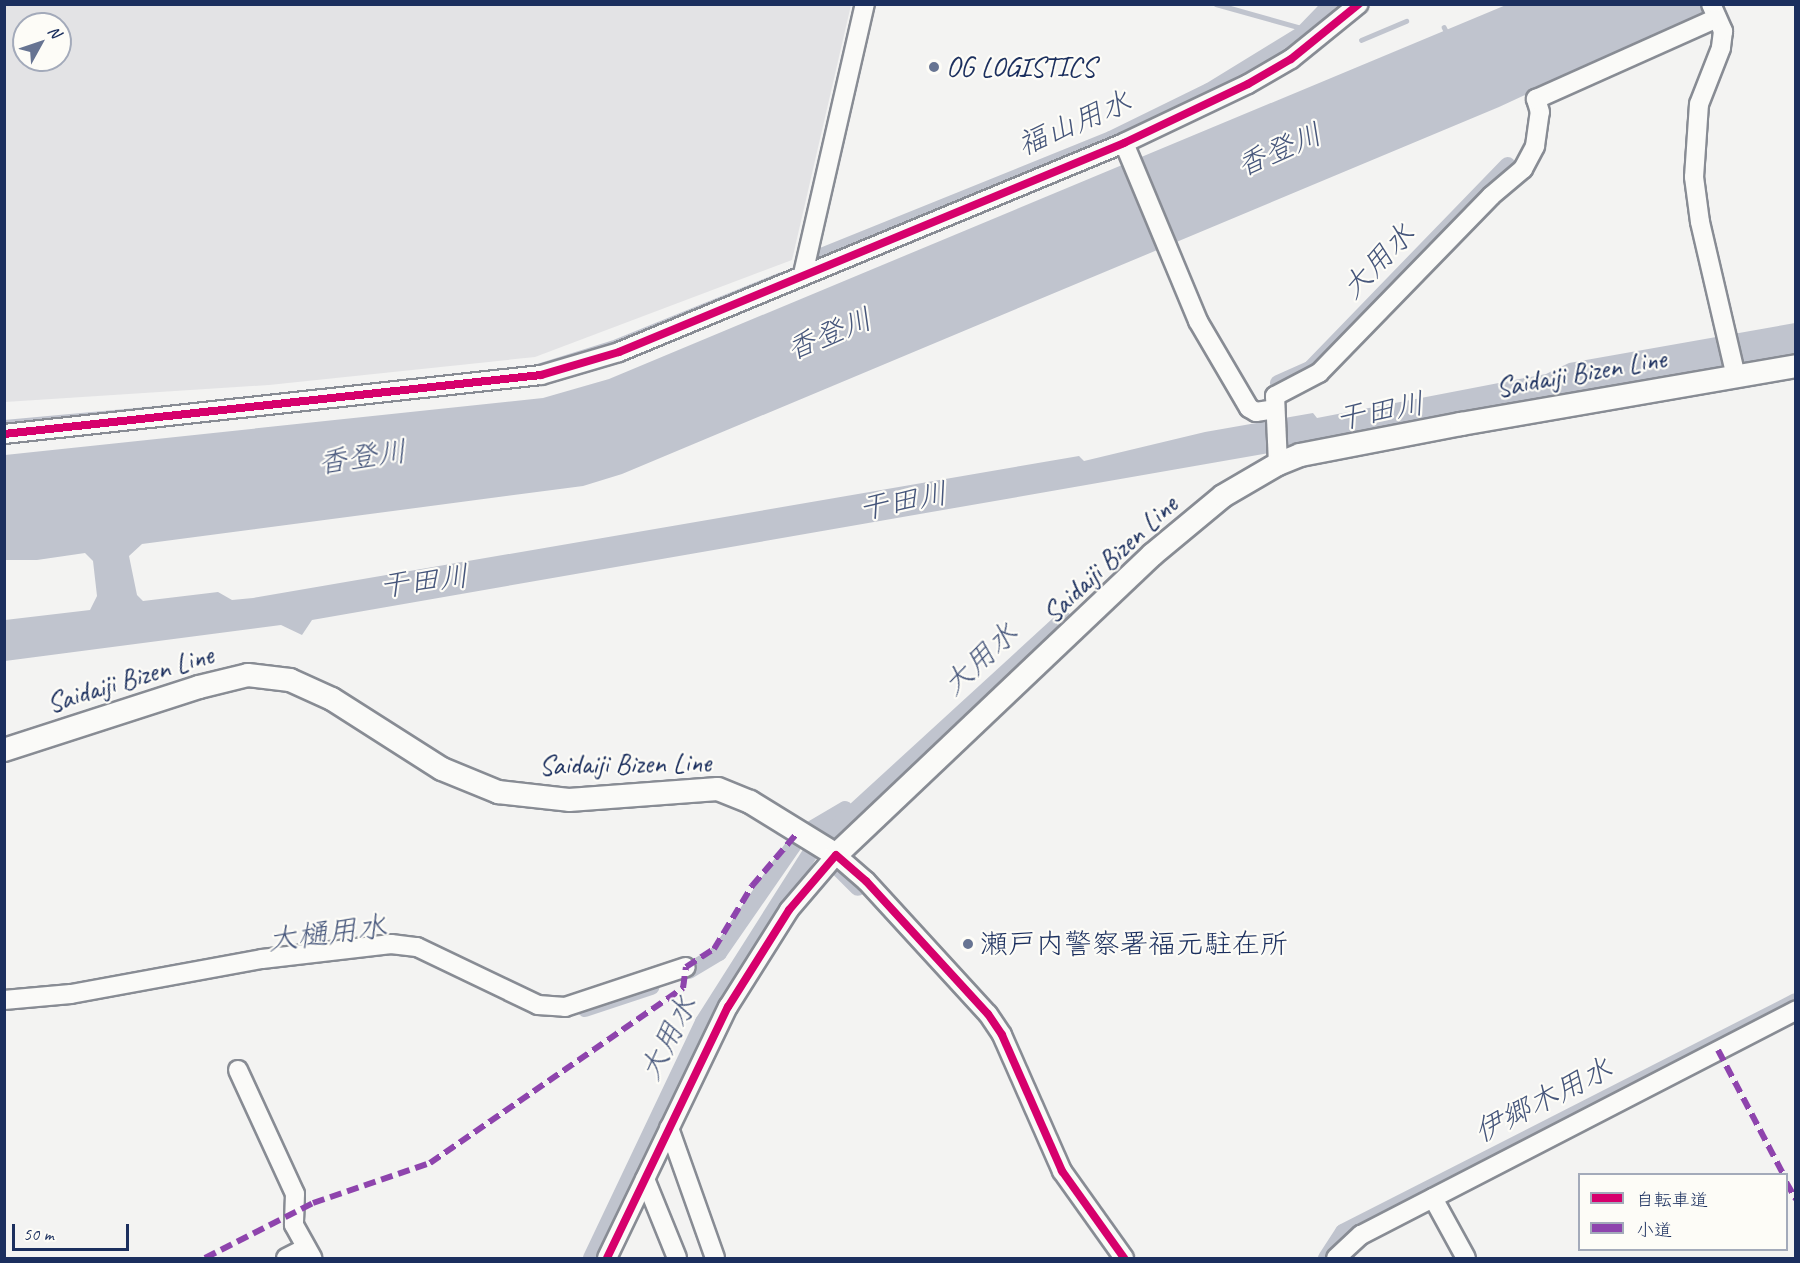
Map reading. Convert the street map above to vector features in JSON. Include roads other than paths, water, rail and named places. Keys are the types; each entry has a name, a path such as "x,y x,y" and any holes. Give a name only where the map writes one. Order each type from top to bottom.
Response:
{"main road":[{"name":"Saidaiji Bizen Line","path":"4,750 199,687 248,675 290,680 332,699 442,769 498,792 569,800 718,789 750,802 836,855 1152,555 1223,496 1277,459 1735,374 1796,366"}],"street":[{"path":"803,274 865,4"},
{"path":"4,434 541,375 619,352 803,274 1126,148 1291,59 1359,4"},
{"path":"1277,459 1275,396 1319,373 1491,196 1523,169 1535,146 1540,111 1536,99 1714,11 1723,31 1721,48 1699,104 1694,177 1700,222 1735,374"},
{"path":"1126,148 1198,321 1249,408 1256,412 1275,413"},
{"path":"607,1258 728,1007 789,910 836,855 866,881 988,1014 1002,1035 1062,1171 1124,1258"},
{"path":"4,1000 71,994 262,959 391,944 417,947 538,1005 565,1007 634,987 686,967"},
{"path":"1336,1258 1360,1235 1796,1010"},
{"path":"238,1070 295,1194 294,1225 309,1253 286,1258"},
{"path":"669,1128 716,1258"},
{"path":"645,1179 677,1258"},
{"path":"1433,1198 1466,1258"}],"water":[{"path":"1506,5 1721,5 1499,107 622,474 583,486 142,544 129,556 137,595 143,601 218,592 232,600 253,598 1079,456 1084,461 1205,432 1313,413 1317,418 1546,374 1569,363 1795,323 1795,357 1396,431 312,620 302,635 281,625 5,661 5,620 90,610 97,596 93,561 85,553 37,560 5,560 5,455 543,398 609,379"}],"waterway":[{"path":"1216,4 1312,31"},
{"name":"福山用水","path":"819,257 1111,139 1209,91 1302,34 1331,4"},
{"path":"1361,40 1406,21"},
{"path":"1444,27 1446,31"},
{"name":"大用水","path":"1278,383 1310,369 1508,165"},
{"path":"531,368 611,343 781,274"},
{"path":"4,422 179,406"},
{"name":"大用水","path":"827,836 1064,619"},
{"name":"大樋用水","path":"808,831 845,809"},
{"name":"大樋用水","path":"689,971 719,953 796,842"},
{"name":"大用水","path":"591,1258 703,1022 811,852"},
{"path":"838,868 858,888"},
{"name":"大樋用水","path":"585,1009 651,987"},
{"name":"伊郷木用水","path":"1326,1258 1343,1232 1796,1001"}],"place":[{"name":"OG LOGISTICS","path":"934,67"},
{"name":"瀬戸内警察署福元駐在所","path":"968,944"}],"water label":[{"name":"香登川","path":"1279,150"},
{"name":"香登川","path":"829,334"},
{"name":"干田川","path":"1380,411"},
{"name":"香登川","path":"362,457"},
{"name":"干田川","path":"903,501"},
{"name":"干田川","path":"424,581"}]}
